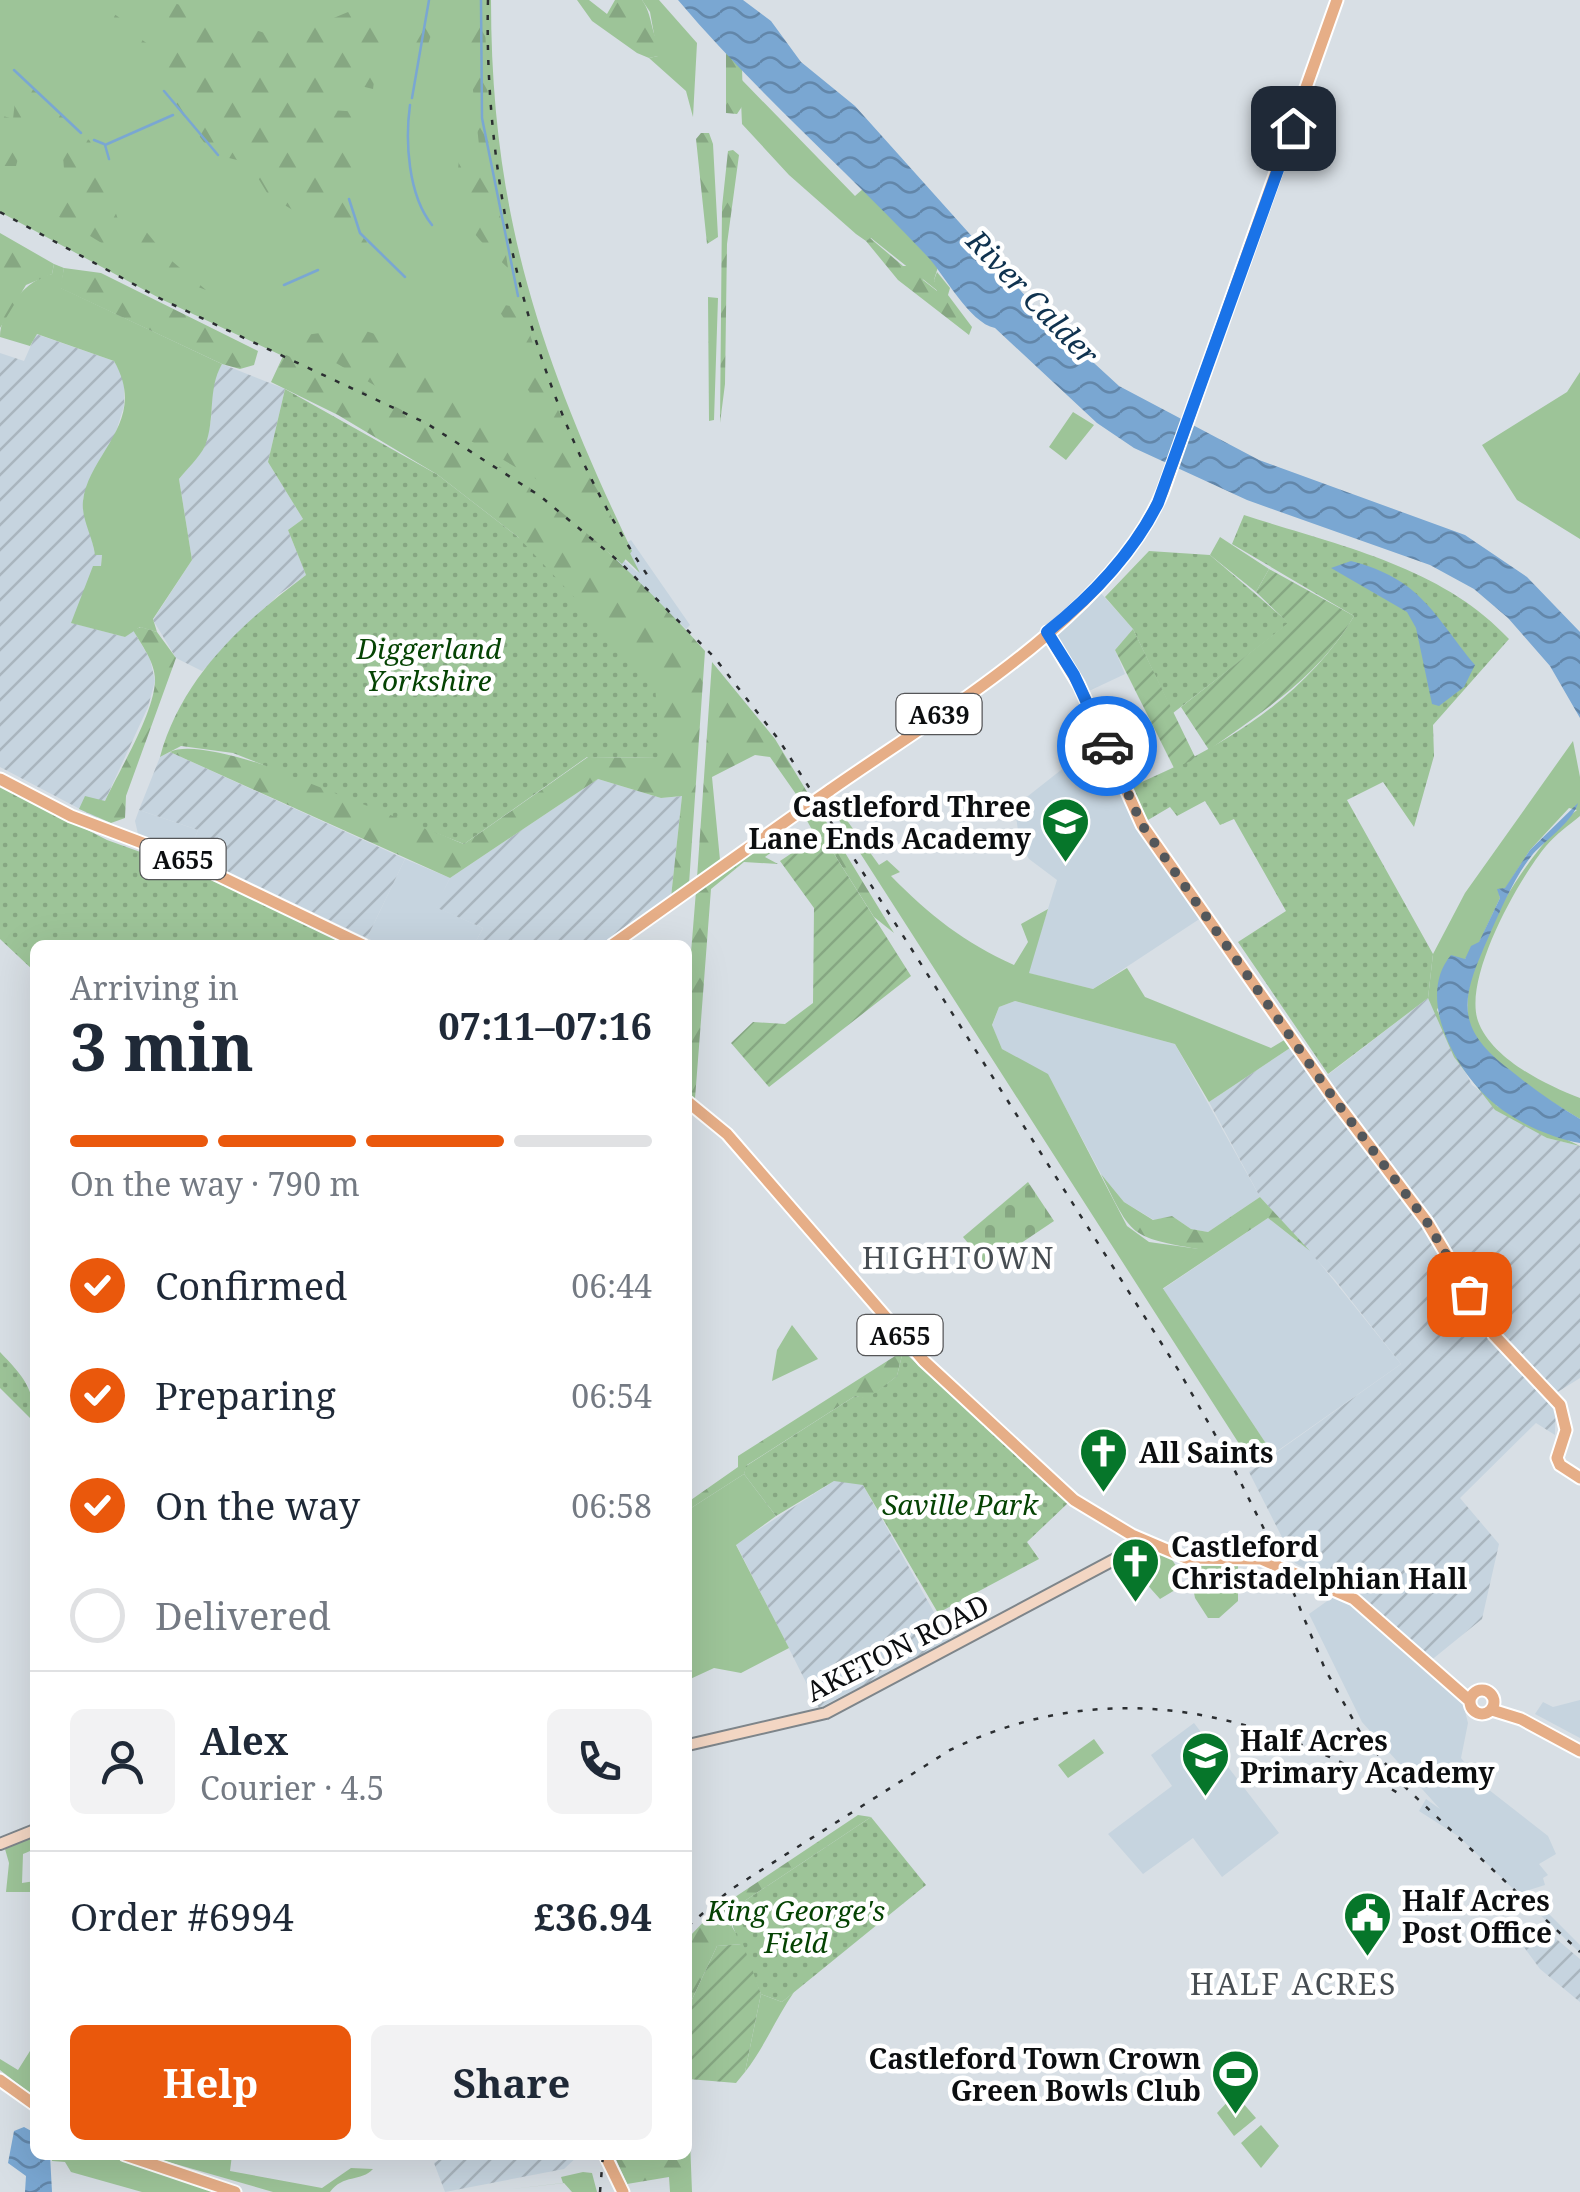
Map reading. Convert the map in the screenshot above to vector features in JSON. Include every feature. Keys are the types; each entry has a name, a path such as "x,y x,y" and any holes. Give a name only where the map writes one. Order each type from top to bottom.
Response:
{"main road":[{"name":"A639","path":"619,940 1047,632 1094,591 1134,544 1169,474 1338,0"},
{"path":"1047,632 1079,685 1142,825 1341,1108 1418,1209 1494,1335 1560,1405 1566,1418 1559,1446 1564,1461 1580,1478"},
{"name":"A655","path":"0,779 71,816 184,859 353,940"},
{"name":"A655","path":"692,1104 727,1134 924,1362 1074,1500 1138,1537 1196,1560 1252,1558 1283,1567 1362,1604 1456,1688 1473,1696"},
{"name":"AKETON ROAD","path":"692,1744 826,1713 1114,1559 1138,1537"},
{"path":"1473,1696 1479,1714 1492,1703"},
{"path":"1473,1696 1580,1750"},
{"path":"0,1844 30,1832"},
{"path":"0,2080 30,2101"},
{"path":"140,2160 235,2192"},
{"path":"607,2160 623,2192"}],"shaded area":[{"path":"36,334 114,361 124,378 124,406 115,435 83,499 95,554 102,555 101,566 72,623 125,637 133,630 150,659 155,681 148,707 97,818 0,767 0,353 24,361"},
{"path":"222,364 285,389 268,462 303,519 288,530 306,575 278,595 202,671 176,658 153,620 192,560 179,479 204,448 211,421 213,380"},
{"path":"631,540 690,625 686,629 610,558 614,552 638,573 623,545"},
{"path":"1099,591 1133,629 1115,650 1125,674 1089,691 1056,637 1058,630"},
{"name":"Castleford Three Lane Ends Academy","path":"1099,744 1135,827 1204,916 1093,989 1028,973 1057,880 1029,859 1020,843 1016,817 1023,800"},
{"path":"170,752 405,859 367,938 189,853 198,830 139,810 160,757"},
{"path":"598,779 661,798 682,796 671,897 608,940 477,940 483,928 435,907 450,878"},
{"path":"139,810 198,830 189,853 138,834 135,821"},
{"path":"405,859 450,878 436,907 483,928 477,940 367,938"},
{"path":"1428,998 1472,1085 1547,1138 1580,1146 1580,1378 1556,1393 1555,1435 1536,1423 1460,1498 1499,1544 1482,1619 1429,1662 1372,1605 1295,1563 1249,1472 1401,1364 1335,1280 1260,1197 1209,1102 1290,1048 1316,1084"},
{"path":"1015,1001 1175,1044 1260,1197 1208,1232 1191,1229 1172,1216 1154,1220 1124,1202 1101,1174 1048,1075 1002,1049 992,1026 999,1007"},
{"path":"1268,1218 1310,1251 1401,1364 1273,1454 1163,1289"},
{"path":"846,1479 863,1485 950,1641 819,1708 736,1544 834,1481"},
{"path":"1337,1594 1361,1608 1462,1699 1468,1723 1461,1758 1484,1786 1548,1836 1556,1854 1539,1864 1548,1875 1543,1878 1545,1885 1526,1891 1580,1945 1580,1953 1458,1836 1419,1811 1426,1799 1440,1809 1362,1722 1309,1614"},
{"path":"1580,1700 1580,1738 1535,1714 1543,1702 1553,1707"},
{"name":"Half Acres Primary Academy","path":"1194,1723 1279,1833 1222,1877 1193,1838 1143,1874 1108,1834 1172,1786 1151,1755"},
{"path":"1540,1925 1580,1959 1580,2002 1540,1969 1523,1946"},
{"path":"574,2160 564,2169 445,2192 434,2163"}],"green space":[{"path":"0,0 491,0 500,150 527,284 572,415 632,551 622,564 540,496 426,423 163,300 0,212"},
{"path":"165,0 283,39 377,0 394,0 383,18 373,89 340,81 329,110 362,112 355,186 360,221 373,257 269,196 249,163 213,154 123,37 112,13 155,47 166,40 170,24"},
{"path":"417,0 430,0 431,35 410,100 403,95"},
{"path":"475,0 484,0 490,150 508,268 474,233 458,196 459,160 480,154 469,54"},
{"path":"577,0 589,0 607,14 615,0 642,0 661,47 658,56 649,58 637,53 592,21"},
{"path":"642,0 659,0 697,43 693,117 686,91 649,58 658,56 650,12"},
{"path":"726,52 742,67 743,105 737,114 726,113"},
{"path":"18,74 90,141 119,222 140,224 166,256 206,290 156,271 136,252 113,250 59,217 64,168 51,120 25,133 16,166 0,166 0,151 12,145 0,135 0,115 13,119"},
{"path":"740,78 855,196 864,188 938,267 934,280 939,292 871,238 866,241 856,234 789,175 742,124"},
{"path":"701,133 709,133 713,144 718,237 707,244 696,139"},
{"path":"728,151 739,155 727,244 725,384 720,423 722,207"},
{"path":"0,233 54,264 52,274 26,285 0,328"},
{"path":"870,238 903,266 918,266 923,280 937,291 937,272 950,288 948,295 972,327 969,335 898,280 866,241"},
{"path":"54,264 64,268 61,288 222,364 205,446 179,479 192,560 153,619 157,632 140,627 125,637 71,623 93,566 101,566 102,555 95,555 84,514 87,483 114,436 125,402 114,361 37,334 30,346 0,337 10,307 33,282 52,274"},
{"path":"64,268 101,273 258,351 254,365 240,369 222,364 60,288"},
{"path":"708,297 718,298 714,420 709,421"},
{"path":"494,303 521,308 550,394 640,573 550,487 291,337 356,328 391,339 421,363 432,385 519,438 540,423 529,391 516,379 526,370 528,355"},
{"path":"284,354 409,414 513,475 600,545 705,651 689,884 671,897 682,796 661,798 598,779 450,878 170,752 192,749 268,766 464,844 588,757 659,758 518,537 438,475 338,415 271,382"},
{"path":"1580,372 1580,539 1517,500 1482,445 1567,392"},
{"name":"Diggerland Yorkshire","path":"285,389 438,475 518,537 655,684 660,758 587,757 464,844 233,753 181,746 160,757 183,702 217,654 259,612 306,575 288,530 303,519 268,462"},
{"path":"1073,412 1094,425 1066,460 1049,447"},
{"path":"1244,515 1351,548 1420,576 1482,614 1509,639 1433,725 1434,756 1414,827 1383,782 1347,800 1433,954 1428,998 1328,1074 1238,942 1286,911 1234,819 1220,825 1205,801 1177,816 1170,807 1148,820 1130,787 1194,757 1256,719 1310,673 1354,616 1232,544"},
{"path":"1220,537 1269,569 1256,592 1210,555"},
{"path":"1149,551 1210,555 1289,623 1173,713 1133,629 1105,597"},
{"path":"1269,569 1354,616 1308,674 1209,750 1181,707 1288,623 1256,592"},
{"path":"141,627 157,632 176,658 126,796 125,818 111,823 79,809 85,796 105,801 148,710 155,675 133,630"},
{"path":"1133,629 1196,759 1174,768 1115,650"},
{"path":"712,662 775,739 809,795 798,797 770,757 755,755 712,777 720,860 697,878"},
{"path":"1573,741 1580,777 1580,816 1546,846 1508,905 1486,956 1475,1003 1478,1021 1494,1047 1536,1078 1580,1098 1580,1119 1490,1056 1472,1032 1467,1007 1471,977 1498,912 1538,851 1577,810 1569,808 1530,850 1505,889 1498,889 1500,898 1479,943 1465,959 1459,959 1437,1010 1467,1071 1497,1106 1580,1146 1547,1138 1495,1110 1454,1057 1428,998 1433,954 1465,893"},
{"path":"0,785 107,840 196,872 337,940 30,940 30,967 0,939"},
{"path":"833,801 879,865 887,860 900,872 891,876 905,890 948,927 996,956 1014,965 1028,942 1021,924 1048,909 1029,973 1093,989 1127,968 1145,997 1271,1048 1286,1039 1290,1048 1209,1102 1175,1044 1015,1001 999,1007 992,1025 1002,1049 1048,1074 1127,1226 1149,1242 1199,1249 1160,1284 1273,1454 1254,1467 828,803"},
{"path":"819,810 894,933 874,917 824,838 816,837 805,817"},
{"path":"786,828 793,836 765,857 778,864 744,862 711,889 695,1099 692,940 696,891"},
{"path":"816,837 824,838 911,976 769,1087 731,1043 753,1022 785,1024 813,1003 814,908 780,861"},
{"path":"1101,1174 1124,1202 1153,1220 1172,1216 1191,1229 1208,1232 1260,1197 1310,1251 1268,1218 1162,1289 1159,1284 1198,1249 1159,1241 1136,1231 1120,1211"},
{"path":"1028,1182 1054,1221 987,1266 963,1237"},
{"path":"792,1325 818,1359 772,1381 777,1350"},
{"path":"903,1351 897,1376 868,1399 855,1396 747,1465 744,1474 692,1507 692,1499 738,1467 738,1456"},
{"name":"Saville Park","path":"903,1351 1068,1503 1027,1542 1039,1559 938,1613 863,1485 834,1481 776,1516 744,1474 746,1466 855,1396 868,1398 897,1376"},
{"path":"0,1352 26,1384 30,1418 0,1388"},
{"path":"744,1474 776,1516 736,1545 789,1648 741,1673 714,1668 692,1678 692,1507"},
{"path":"1149,1549 1171,1558 1181,1574 1175,1590 1160,1599 1126,1561"},
{"path":"1238,1565 1238,1601 1219,1618 1208,1618 1195,1598 1191,1577 1201,1566"},
{"path":"1094,1739 1104,1753 1068,1778 1058,1765"},
{"path":"858,1815 871,1817 734,1908 732,1927 743,1944 717,1946 692,1999 692,1934 714,1911"},
{"name":"King George's Field","path":"871,1817 926,1885 782,2002 761,1994 733,1927 734,1908"},
{"path":"30,1837 30,1851 23,1854 22,1883 30,1882 30,1892 6,1892 9,1863 5,1849"},
{"path":"743,1944 761,1994 745,2072 736,2083 692,2079 692,1999 717,1946"},
{"path":"794,1992 745,2072 761,1994 782,2002"},
{"path":"30,2051 30,2093 0,2070 0,2059 18,2070"},
{"name":"Castleford Town Crown Green Bowls Club","path":"1235,2094 1256,2118 1234,2136 1217,2113"},
{"name":"Castleford Town Crown Green Bowls Club","path":"1261,2125 1279,2146 1261,2168 1241,2143"},
{"path":"127,2160 213,2192 142,2192 71,2172 65,2162 52,2161"},
{"path":"161,2160 231,2160 230,2171 322,2188 351,2168 373,2169 330,2192 273,2192"},
{"path":"616,2160 691,2160 692,2192 670,2192 669,2177 627,2184"},
{"path":"592,2173 597,2192 572,2192 564,2183 486,2192 563,2183 561,2177"}],"water":[{"name":"River Calder","path":"678,0 743,0 771,21 801,62 855,106 1046,319 1119,386 1259,460 1465,535 1527,577 1580,632 1580,718 1550,666 1508,618 1474,589 1430,565 1247,500 1134,448 1097,423 995,328 976,317 926,255 737,66"},
{"path":"1351,561 1410,588 1436,614 1475,665 1464,687 1439,706 1432,704 1416,628 1407,612 1331,568"},
{"path":"1578,803 1514,882 1473,976 1468,1009 1478,1039 1491,1054 1535,1090 1580,1119 1580,1143 1525,1124 1482,1092 1455,1056 1445,1035 1437,993 1441,973 1451,955 1465,959 1471,946 1479,942 1500,898 1497,889 1505,888 1530,850"},
{"path":"24,2127 30,2130 30,2160 50,2160 52,2192 25,2192 26,2176 8,2163 14,2131"}],"waterway":[{"path":"412,98 429,0"},
{"path":"481,0 482,118 518,296"},
{"path":"14,70 81,133"},
{"path":"164,91 218,155"},
{"path":"410,105 410,167 418,199 432,225"},
{"path":"109,159 105,145 173,115"},
{"path":"94,140 104,144"},
{"path":"349,199 360,233 405,277"},
{"path":"284,285 318,270"}],"railway":[{"path":"488,0 495,151 507,227 525,302 576,447 610,515 650,579"},
{"path":"0,212 163,300 426,423 540,496 622,564 714,657 779,740 1179,1371 1230,1461 1283,1567 1325,1669 1361,1734 1403,1785 1580,1952"},
{"path":"692,1923 730,1890 950,1750 1009,1727 1067,1713 1124,1708 1181,1712 1237,1723 1293,1741 1403,1796"},
{"path":"600,2192 603,2160"}],"way so far":[{"path":"1107,746 1142,825 1334,1099 1427,1222 1469,1294"}],"place":[{"name":"Castleford Three Lane Ends Academy","path":"1066,864"},
{"name":"All Saints","path":"1104,1494"},
{"name":"Castleford Christadelphian Hall","path":"1136,1604"},
{"name":"Half Acres Primary Academy","path":"1205,1798"},
{"name":"Half Acres Post Office","path":"1367,1958"},
{"name":"Castleford Town Crown Green Bowls Club","path":"1236,2116"}],"district":[{"name":"HIGHTOWN","path":"959,1257"},
{"name":"HALF ACRES","path":"1294,1983"}],"route":[{"path":"1107,746 1074,675 1047,632 1109,575 1152,516 1293,128"}]}
